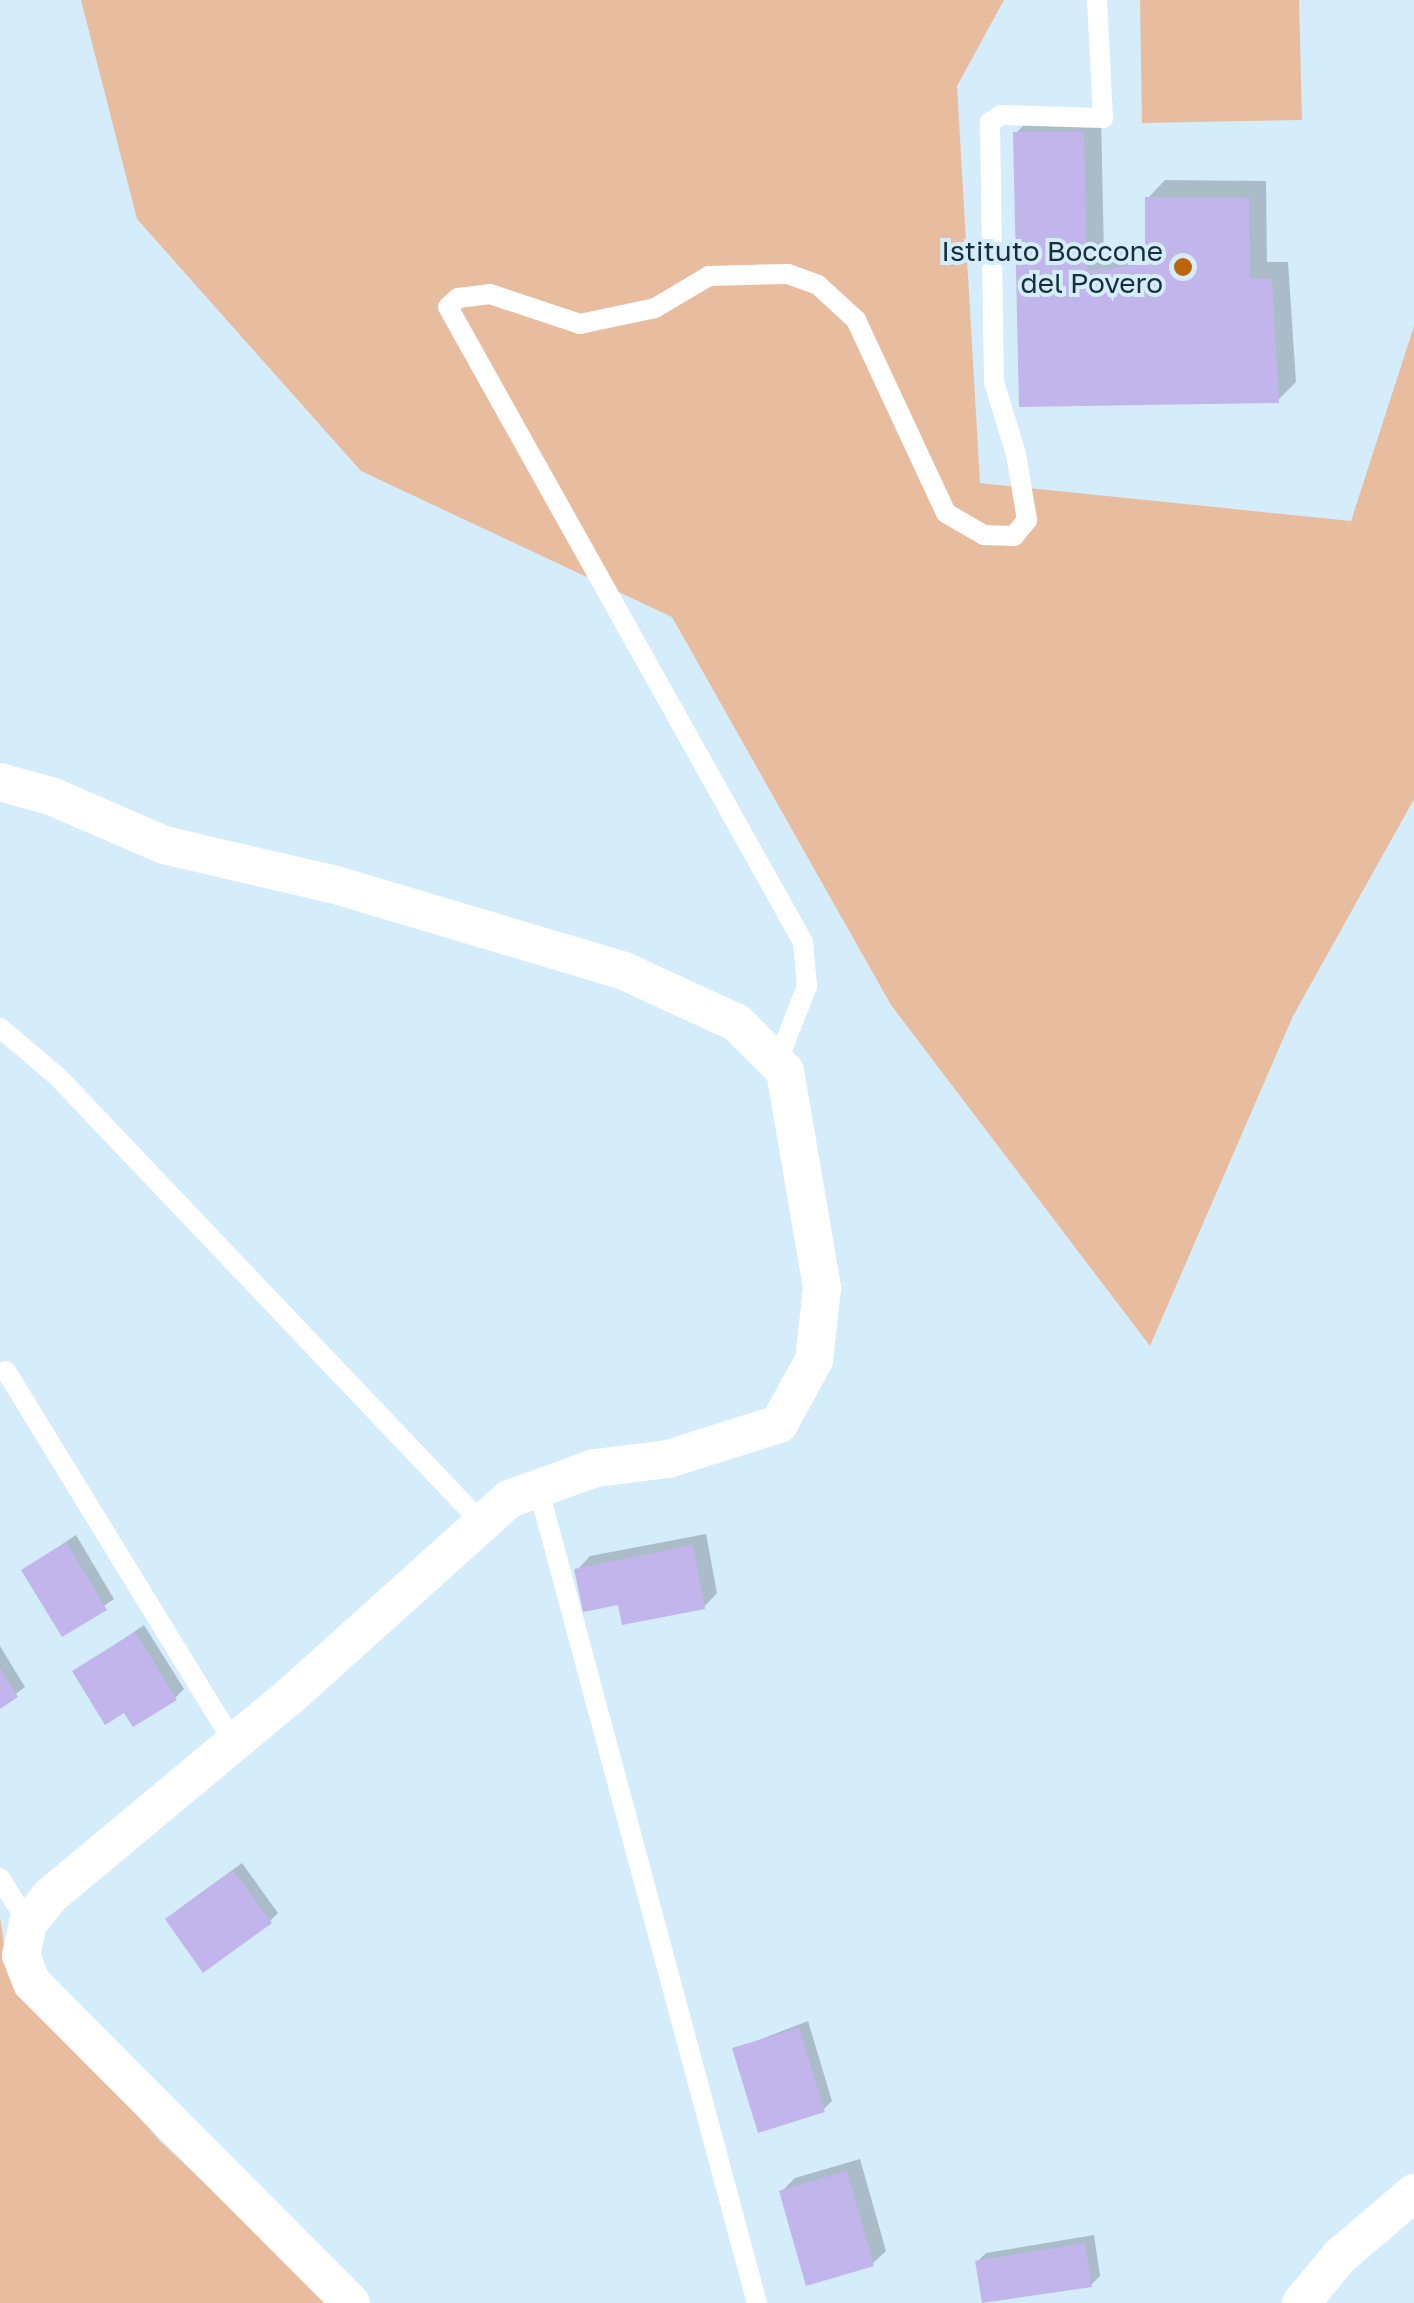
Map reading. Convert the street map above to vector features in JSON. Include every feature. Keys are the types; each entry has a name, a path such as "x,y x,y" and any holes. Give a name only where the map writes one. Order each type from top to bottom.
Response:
{"street":[{"path":"0,782 51,796 164,845 336,885 624,971 737,1023 785,1072 822,1288 814,1360 779,1424 668,1460 595,1468 509,1499 234,1743 51,1896 28,1923 21,1955 32,1983 351,2303"},
{"path":"1301,2303 1339,2256 1414,2194"}],"lane":[{"path":"777,1063 806,986 804,942 448,307 458,298 490,294 580,324 655,308 709,276 788,274 818,285 856,320 946,513 984,536 1014,536 1027,520 994,382 990,122 1001,115 1103,118 1097,0"},
{"path":"0,1028 57,1076 481,1522"},
{"path":"6,1371 234,1743"},
{"path":"538,1488 757,2303"},
{"path":"0,1878 28,1923"}],"shaded area":[{"path":"81,0 1004,0 957,86 980,483 1351,521 1414,326 1414,799 1293,1016 1150,1346 891,1005 672,617 361,471 137,219"},
{"path":"1140,0 1299,0 1302,120 1142,123"},
{"path":"0,1917 7,1967 160,2141 332,2303 0,2303"}],"building":[{"name":"Istituto Boccone del Povero","path":"1013,132 1084,132 1087,271 1145,264 1145,197 1249,198 1250,278 1272,279 1279,403 1019,407"},
{"path":"66,1542 107,1610 62,1637 21,1570"},
{"path":"693,1545 705,1609 622,1625 618,1605 583,1612 574,1569"},
{"path":"135,1632 177,1700 133,1727 124,1713 105,1725 72,1671"},
{"path":"0,1668 18,1697 0,1709"},
{"path":"233,1870 272,1923 203,1973 165,1919"},
{"path":"799,2028 825,2112 758,2133 732,2048"},
{"path":"847,2171 874,2266 806,2286 779,2191"},
{"path":"1085,2243 1092,2287 982,2303 975,2261"}],"place":[{"name":"Istituto Boccone del Povero","path":"1183,267"}]}
